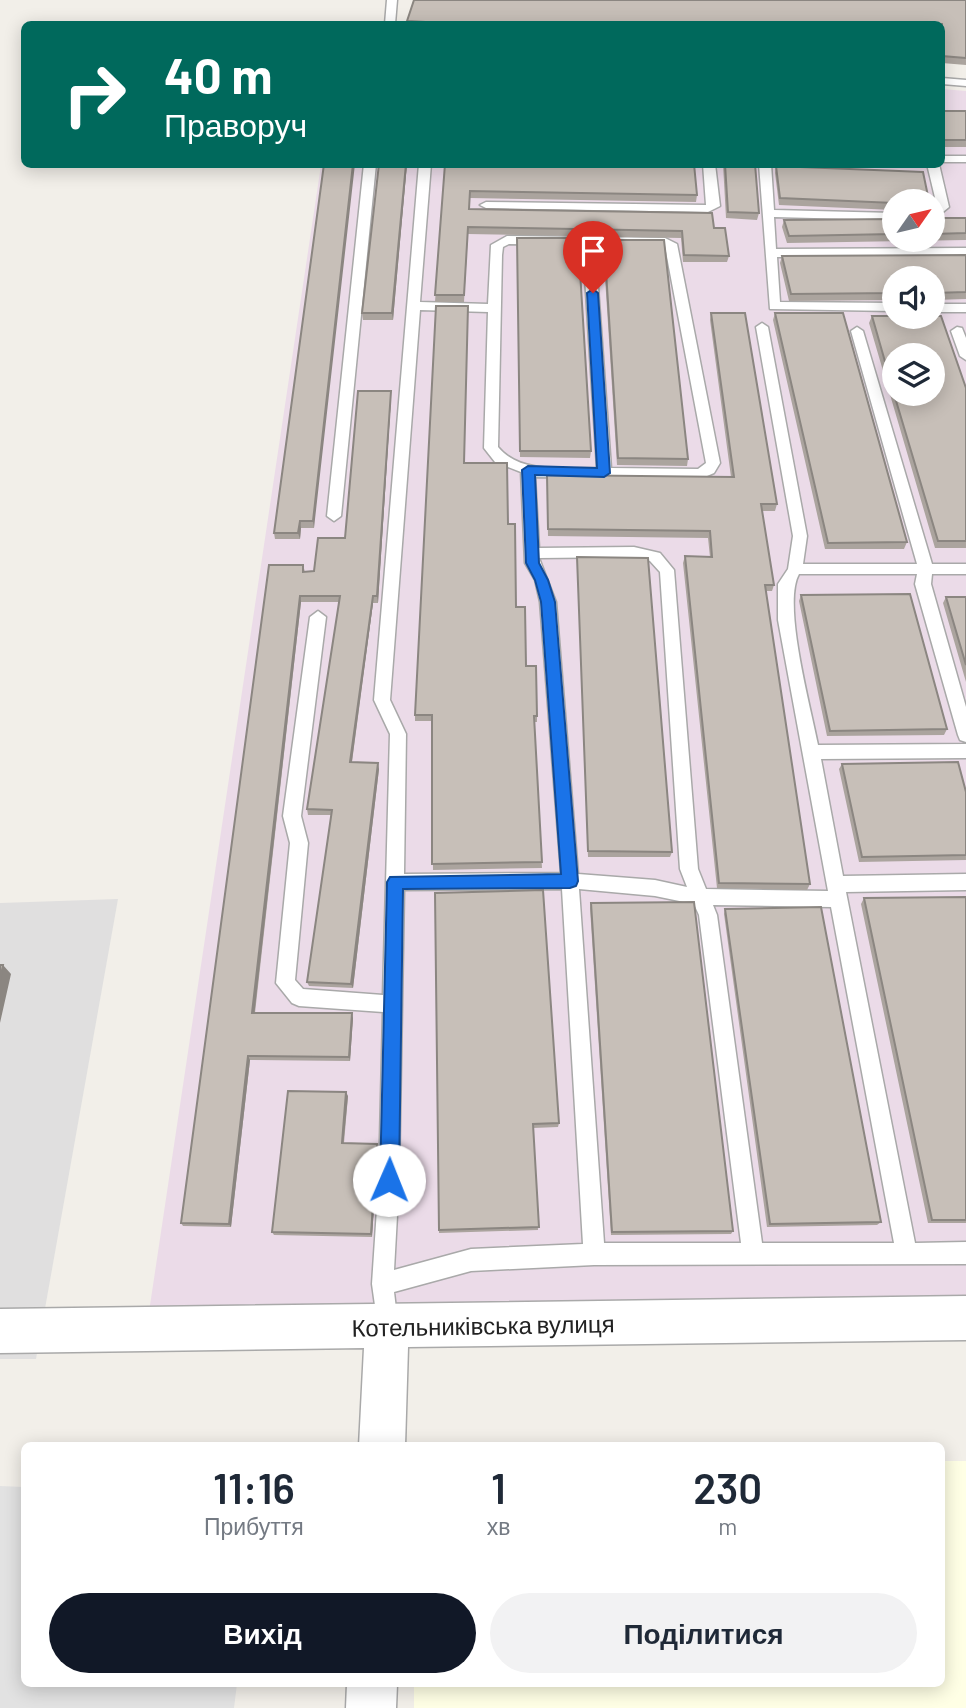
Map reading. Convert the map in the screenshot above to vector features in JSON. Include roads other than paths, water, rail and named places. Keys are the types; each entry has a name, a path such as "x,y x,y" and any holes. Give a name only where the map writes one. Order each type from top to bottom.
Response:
{"street":[{"name":"Котельниківська вулиця","path":"0,1331 966,1318"},
{"path":"382,1442 387,1326"},
{"path":"371,1708 372,1687"}],"lane":[{"path":"390,21 392,0"},
{"path":"945,81 966,83"},
{"path":"945,159 966,159"},
{"path":"334,516 370,168"},
{"path":"387,1326 383,1284 389,1180 398,734 382,700 425,168"},
{"path":"486,205 708,209 714,206 709,168"},
{"path":"765,168 774,306 882,307"},
{"path":"934,168 939,189"},
{"path":"768,213 882,216"},
{"path":"507,240 589,241 671,244 713,463 709,470 701,474 528,470 500,458 491,449 497,245 507,240"},
{"path":"589,241 604,473"},
{"path":"771,253 966,252"},
{"path":"413,306 494,308"},
{"path":"945,308 966,308"},
{"path":"762,327 800,536 795,569 786,584 786,620 906,1254"},
{"path":"857,331 926,569 923,584 966,735"},
{"path":"957,331 966,356"},
{"path":"528,470 532,563 542,580 548,602 570,881 594,1254"},
{"path":"532,553 634,552 655,557 667,570 689,869 708,915 752,1254"},
{"path":"795,569 966,569"},
{"path":"317,617 292,816 299,843 285,983 299,997 393,1004"},
{"path":"811,752 966,751"},
{"path":"395,882 570,881 655,888 701,897 838,892 966,882"},
{"path":"383,1284 471,1260 594,1254 966,1253"}]}
